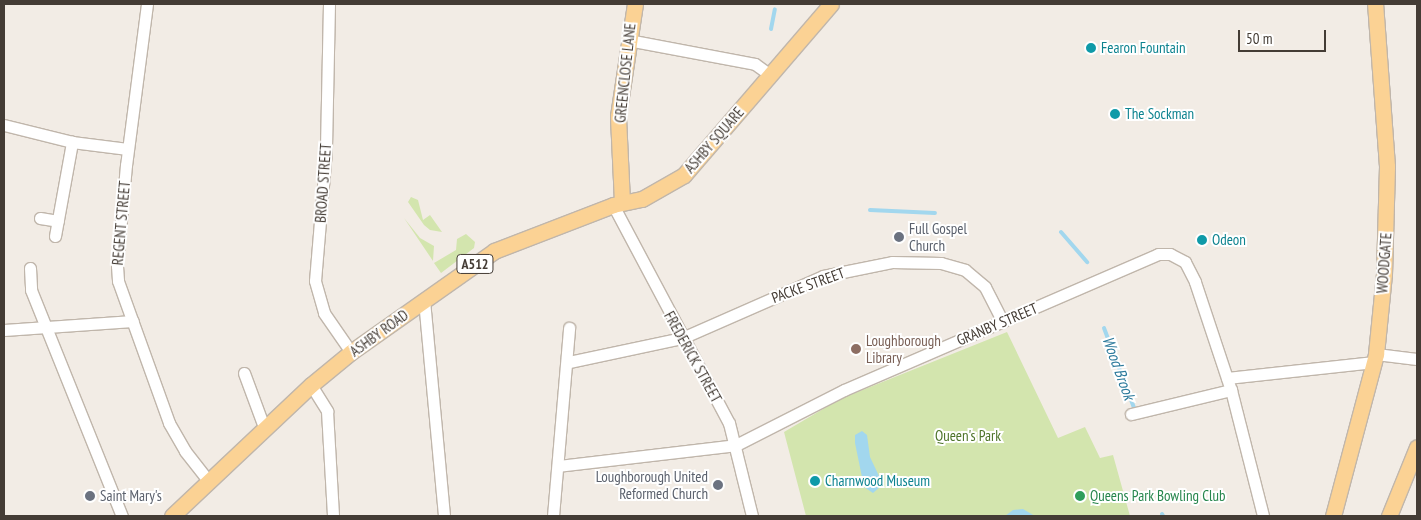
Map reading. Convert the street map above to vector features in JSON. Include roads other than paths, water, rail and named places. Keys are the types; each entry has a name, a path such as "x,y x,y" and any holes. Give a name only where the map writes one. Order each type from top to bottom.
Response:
{"main road":[{"name":"GREENCLOSE LANE","path":"617,204 618,116 628,40 635,4"},
{"name":"A512","path":"770,76 831,4"},
{"name":"WOODGATE","path":"1333,516 1375,358 1386,255 1387,166 1376,4"},
{"name":"ASHBY SQUARE","path":"617,204 648,197 684,175 770,76"},
{"name":"ASHBY ROAD","path":"172,516 264,427 311,385 352,352 424,300 494,251 617,204"},
{"path":"1389,516 1417,447"}],"street":[{"name":"REGENT STREET","path":"147,4 128,149 117,266 122,295 169,423 185,451 209,482"},
{"name":"BROAD STREET","path":"329,4 326,150 315,281 324,313 352,352"},
{"path":"628,40 755,64 770,76"},
{"path":"4,125 72,142 128,149"},
{"path":"55,236 72,142"},
{"name":"FREDERICK STREET","path":"617,204 682,338 716,394 736,445 752,516"},
{"path":"40,218 58,221"},
{"name":"GRANBY STREET","path":"736,445 844,390 1158,254 1179,258 1190,269 1227,378"},
{"name":"PACKE STREET","path":"569,362 682,338 823,276 892,262 941,263 965,270 985,287 1002,321"},
{"path":"30,268 31,290 45,329 122,516"},
{"path":"424,300 444,516"},
{"path":"4,330 45,329 133,321"},
{"path":"553,516 569,362 569,328"},
{"path":"1263,516 1227,378 1375,358 1417,359"},
{"path":"244,373 264,427"},
{"path":"311,385 327,412 333,516"},
{"path":"1131,414 1231,390"},
{"path":"558,466 736,445"}],"water":[{"path":"862,431 867,435 870,457 879,476 880,487 873,493 864,487 855,443 855,435"},
{"path":"1023,509 1035,516 1005,516 1013,510"}],"waterway":[{"name":"Wood Brook","path":"771,29 775,9"},
{"name":"Wood Brook","path":"870,210 935,213"},
{"name":"Wood Brook","path":"1061,232 1087,262"},
{"name":"Wood Brook","path":"1104,328 1134,408"}],"place":[{"name":"Fearon Fountain","path":"1091,48"},
{"name":"The Sockman","path":"1115,114"},
{"name":"Full Gospel Church","path":"899,237"},
{"name":"Odeon","path":"1202,240"},
{"name":"Loughborough Library","path":"856,349"},
{"name":"Charnwood Museum","path":"815,481"},
{"name":"Loughborough United Reformed Church","path":"718,485"},
{"name":"Saint Mary's","path":"90,496"},
{"name":"Queens Park Bowling Club","path":"1080,496"}],"park label":[{"name":"Queen's Park","path":"968,436"}]}
